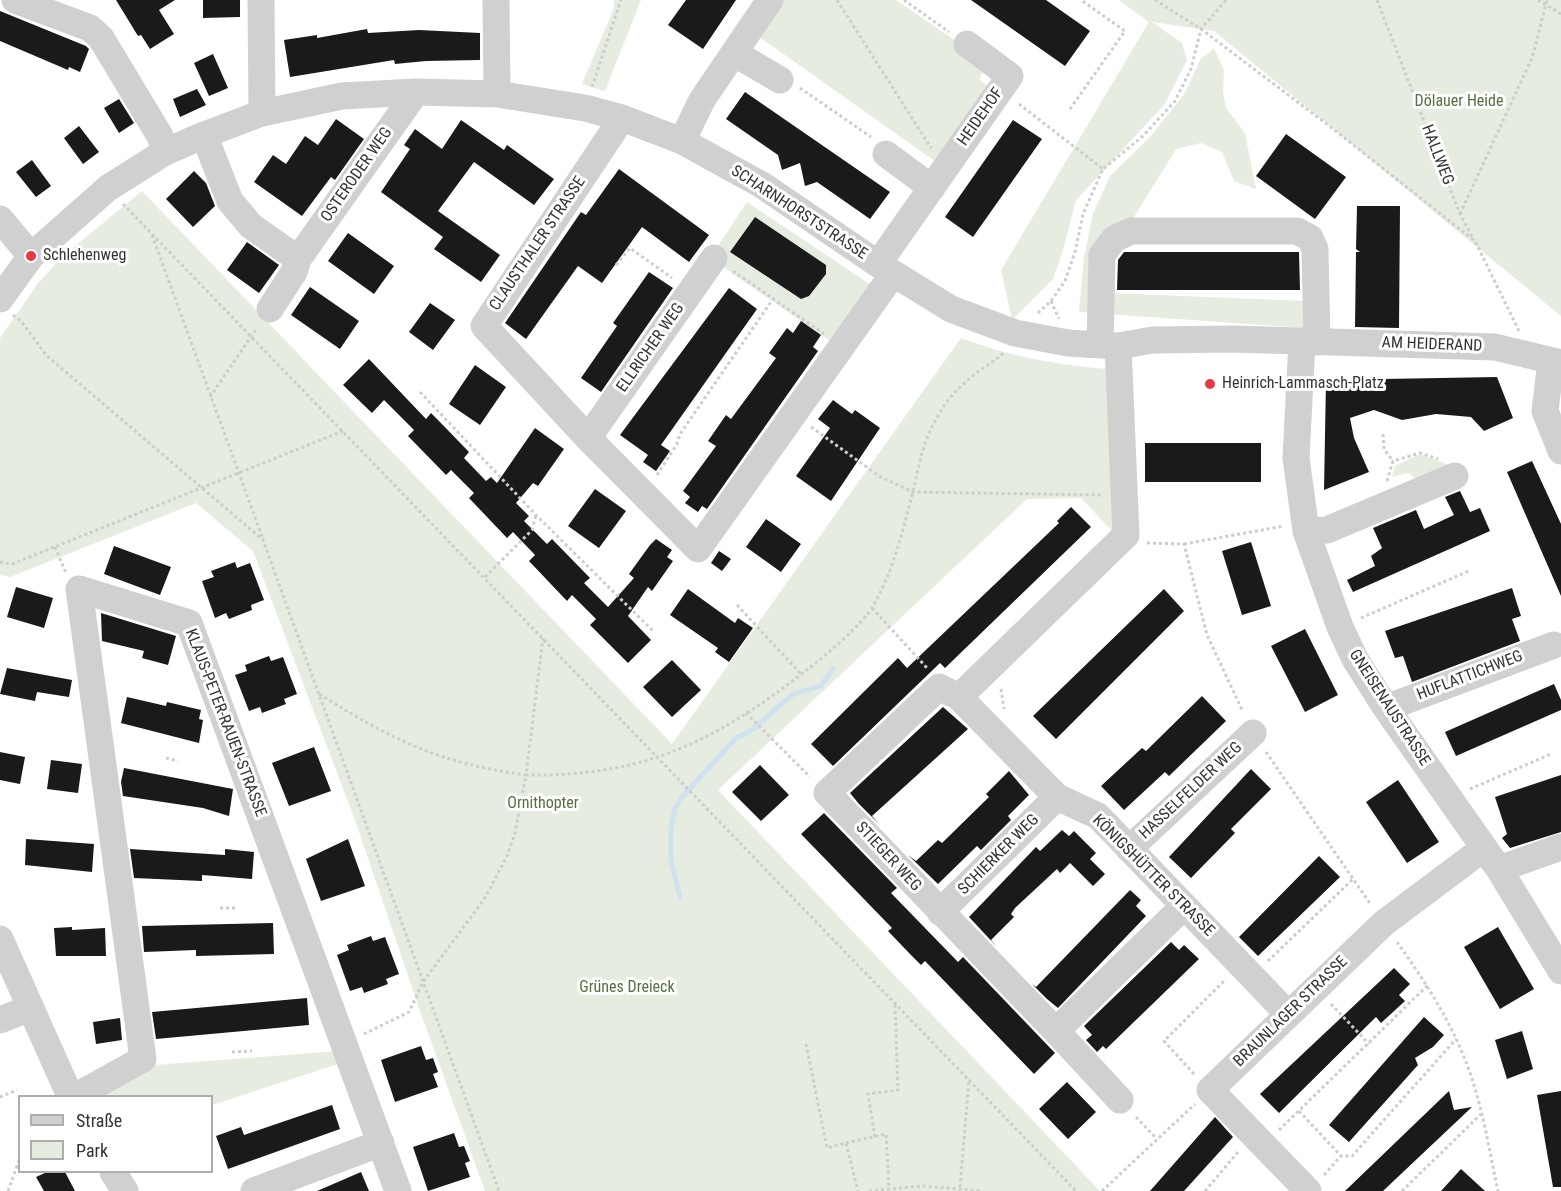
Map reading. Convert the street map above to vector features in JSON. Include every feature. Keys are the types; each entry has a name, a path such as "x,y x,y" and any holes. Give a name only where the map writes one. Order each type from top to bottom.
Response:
{"street":[{"path":"15,0 90,28 101,38 160,136 165,152"},
{"path":"261,0 262,113"},
{"path":"496,0 497,94"},
{"path":"682,141 702,100 770,0"},
{"name":"HEIDEHOF","path":"885,269 932,188 1010,76 967,44"},
{"path":"734,53 780,80"},
{"name":"SCHARNHORSTSTRASSE","path":"7,307 31,256 108,188 165,152 204,135 262,113 342,96 416,92 497,94 585,108 622,118 682,141 762,185 885,269 951,309 1015,333 1068,343 1109,345"},
{"name":"OSTERODER WEG","path":"263,320 294,272 298,259 416,92"},
{"name":"CLAUSTHALER STRASSE","path":"622,118 484,326 588,438 698,549 840,346 885,269"},
{"path":"204,135 230,201 251,226 298,259"},
{"path":"886,154 932,188"},
{"path":"0,219 31,256"},
{"name":"GNEISENAUSTRASSE","path":"1109,345 1102,255 1114,239 1131,231 1297,231 1310,238 1315,249 1310,342 1296,458 1306,531 1340,627 1355,659 1386,708 1492,859 1561,971"},
{"name":"ELLRICHER WEG","path":"588,438 714,258"},
{"path":"827,793 949,692 1139,544 1124,496 1109,345 1153,340 1310,342"},
{"name":"AM HEIDERAND","path":"1310,342 1495,347 1547,359"},
{"path":"1547,359 1545,411 1561,451"},
{"path":"1306,531 1327,530 1449,469"},
{"name":"KLAUS-PETER-RAUEN-STRASSE","path":"78,1095 143,1059 79,589 189,623 398,1191"},
{"name":"HUFLATTICHWEG","path":"1386,708 1554,645"},
{"name":"KÖNIGSHÜTTER STRASSE","path":"949,692 1057,797 1098,816 1288,1014"},
{"name":"HASSELFELDER WEG","path":"1129,849 1253,733"},
{"name":"STIEGER WEG","path":"827,793 1120,1100"},
{"name":"SCHIERKER WEG","path":"940,912 1057,797"},
{"name":"BRAUNLAGER STRASSE","path":"1210,1090 1384,923 1492,859 1561,847"},
{"path":"1056,1031 1184,906"},
{"path":"0,939 70,1095"},
{"path":"0,1020 31,1008"},
{"path":"1210,1090 1258,1140 1312,1187"},
{"path":"254,1191 381,1143"},
{"path":"114,1173 125,1191"}],"path":[{"path":"585,108 621,0"},
{"path":"837,0 931,147 950,162"},
{"path":"904,0 967,44"},
{"path":"1070,109 1125,31 1081,0"},
{"path":"1155,0 1201,29 1475,241"},
{"path":"319,694 380,731 429,754 474,767 526,775 586,774 661,758 699,741 746,713 801,674 827,654 872,608 894,561 913,492 919,454 939,413 953,394 1002,354 1015,333 1052,301 1065,281 1075,252 1083,214 1103,169 1143,136 1175,101 1191,69 1201,29 1226,0"},
{"name":"HALLWEG","path":"1377,0 1460,214 1547,359"},
{"path":"1538,0 1561,14"},
{"path":"1460,214 1532,58 1547,0"},
{"path":"780,80 789,81 880,144 886,154"},
{"path":"1000,90 1103,169"},
{"path":"108,188 661,758 1076,1191"},
{"path":"152,234 499,1191"},
{"path":"616,266 630,248 691,291"},
{"path":"714,258 840,346"},
{"path":"644,495 677,444 680,434 773,299"},
{"path":"7,307 28,328 46,355 263,540"},
{"path":"210,397 263,320"},
{"path":"420,392 536,515 653,631"},
{"path":"793,414 879,477 913,492 1124,496"},
{"path":"0,562 12,564 343,431"},
{"path":"1383,434 1384,449 1393,461"},
{"path":"1393,461 1420,453 1449,469"},
{"path":"1386,482 1393,461"},
{"path":"486,577 532,530 536,515"},
{"path":"1139,544 1184,544 1287,525 1306,531"},
{"path":"1184,544 1208,635 1253,733 1428,985 1456,1039 1472,1078 1482,1114 1498,1189 1493,1191"},
{"path":"1340,627 1471,570"},
{"path":"737,605 801,674"},
{"path":"872,608 949,692"},
{"path":"344,1044 409,1011 423,982 467,924 498,874 515,833 526,775 543,638"},
{"path":"1001,688 1002,708 1010,715"},
{"path":"746,713 827,793"},
{"path":"1449,798 1551,754"},
{"path":"166,758 178,760"},
{"path":"1102,1191 1210,1090 1164,1041 1353,879"},
{"path":"220,908 236,908"},
{"path":"1205,1191 1258,1140 1299,1111 1428,985"},
{"path":"1316,988 1369,1044"},
{"path":"875,1137 868,1094 898,1090 895,1001"},
{"path":"1312,1187 1341,1156 1352,1156 1456,1039"},
{"path":"806,1044 827,1148 886,1134 889,1187"},
{"path":"231,1052 252,1051"},
{"path":"960,1187 969,1079"},
{"path":"0,1098 17,1090"},
{"path":"1120,1100 1157,1139"},
{"path":"1299,1111 1341,1156"},
{"path":"1402,1191 1482,1114"},
{"path":"846,1143 858,1191"},
{"path":"8,1191 18,1164"},
{"path":"869,1191 889,1187 960,1187 982,1191"}],"green space":[{"path":"614,0 641,0 605,91 582,84 614,8"},
{"path":"783,0 896,0 969,50 986,68 979,79 991,89 936,162 758,36"},
{"name":"Dölauer Heide","path":"1119,0 1561,0 1561,316 1214,31 1152,22 1182,43 1187,60 1164,105 1076,200 1053,279 1012,320 1001,270 1149,22"},
{"path":"1214,48 1224,71 1223,92 1226,108 1245,133 1256,189 1234,181 1222,152 1201,143 1176,149 1134,217 1118,232 1107,293 1307,301 1305,328 1079,312 1084,258 1093,214 1110,176 1151,136 1185,93 1200,60"},
{"name":"Grünes Dreieck","path":"142,191 672,744 961,338 1033,359 1107,369 1113,532 1081,498 1027,499 718,790 1100,1191 485,1191 356,823 253,551 196,503 10,577 0,575 0,338 39,282 63,256"},
{"path":"747,202 871,285 833,343 710,258"},
{"path":"1420,454 1449,465 1422,483 1408,473 1392,477 1395,466"},
{"path":"339,1051 344,1062 213,1105 213,1095 98,1095 155,1065"}],"building":[{"path":"116,0 175,0 159,10 174,34 150,49 141,35 138,36"},
{"path":"203,0 240,0 240,17 203,18"},
{"path":"686,0 736,0 703,49 668,25"},
{"path":"971,0 1046,0 1090,31 1065,66"},
{"path":"0,11 86,46 89,49 80,72 69,67 68,70 0,41"},
{"path":"367,29 368,33 419,30 480,33 480,60 395,64 394,60 290,77 284,40 317,35 317,38"},
{"path":"213,54 228,88 209,96 194,63"},
{"path":"197,89 206,105 180,117 173,99"},
{"path":"745,92 890,192 870,219 817,182 805,186 800,163 782,170 778,155 726,119"},
{"path":"119,99 134,123 119,133 104,108"},
{"path":"336,119 364,139 335,180 331,177 302,216 254,182 273,155 286,164 305,136 318,145"},
{"path":"461,120 504,150 507,145 554,179 534,205 474,162 438,211 500,255 481,282 434,249 443,237 381,192 410,149 404,145 415,129 442,149"},
{"path":"1013,120 1042,139 973,237 945,217"},
{"path":"79,126 99,152 83,164 64,138"},
{"path":"1286,134 1346,177 1315,219 1256,176"},
{"path":"32,160 51,186 36,197 16,172"},
{"path":"619,169 709,235 689,262 642,227 602,283 578,266 526,339 505,323 581,212 586,215"},
{"path":"194,171 206,183 215,206 193,227 166,199"},
{"path":"1357,206 1400,206 1399,328 1355,327 1356,252 1360,252 1356,249"},
{"path":"755,217 826,265 826,274 809,296 801,299 730,252"},
{"path":"348,233 394,266 374,294 328,261"},
{"path":"247,242 279,265 259,293 227,270"},
{"path":"1124,252 1299,252 1300,290 1117,290 1118,260"},
{"path":"649,272 673,288 601,392 581,378 617,326 613,323"},
{"path":"310,287 359,321 340,349 291,315"},
{"path":"729,288 757,309 661,445 670,451 656,471 643,462 648,455 620,435"},
{"path":"430,303 455,320 433,350 409,332"},
{"path":"801,321 821,335 813,347 818,351 707,509 702,506 698,512 685,503 690,497 683,491 716,446 708,441 726,415 731,419 776,358 769,353 787,328 793,333"},
{"path":"369,359 426,419 431,413 469,452 464,458 486,481 491,477 497,483 535,428 564,449 538,486 533,483 516,503 529,516 524,521 547,544 552,539 590,578 584,583 608,607 634,578 629,574 656,539 672,550 667,557 673,561 652,591 648,587 628,616 651,640 628,663 590,625 596,619 572,595 567,601 529,561 535,555 513,532 507,538 469,498 474,493 451,470 446,475 408,436 414,430 384,400 372,413 343,385"},
{"path":"475,365 506,387 480,425 449,404"},
{"path":"1497,377 1513,418 1484,431 1471,417 1436,414 1402,420 1374,410 1350,418 1354,438 1369,472 1324,490 1326,380"},
{"path":"833,400 852,414 855,410 880,428 831,501 796,476 830,428 818,419"},
{"path":"1145,443 1261,443 1261,482 1145,482"},
{"path":"1532,461 1561,524 1561,596 1507,472"},
{"path":"595,489 626,511 599,548 568,526"},
{"path":"1460,491 1470,512 1480,508 1490,531 1353,592 1347,580 1375,566 1371,556 1382,548 1373,528 1416,510 1424,529 1454,515 1445,497"},
{"path":"1071,507 1091,527 945,668 940,663 833,766 811,744 898,658 907,668 1059,523 1057,521"},
{"path":"766,519 801,544 781,572 746,547"},
{"path":"1251,542 1271,606 1242,615 1222,551"},
{"path":"114,546 171,567 160,595 104,574"},
{"path":"719,551 731,559 722,571 711,563"},
{"path":"235,562 237,568 250,563 264,600 251,605 252,610 229,619 226,613 215,618 202,581 214,577 211,571"},
{"path":"16,587 53,598 44,628 7,617"},
{"path":"1512,588 1521,616 1512,619 1520,641 1412,682 1403,656 1395,658 1385,631"},
{"path":"688,589 735,623 738,618 753,628 729,662 715,652 718,648 670,615"},
{"path":"1164,589 1184,611 1056,739 1033,716"},
{"path":"101,613 176,636 168,665 142,658 144,651 102,641"},
{"path":"1305,629 1338,695 1305,712 1271,646"},
{"path":"269,656 271,661 283,657 297,694 284,699 286,704 262,713 260,707 249,711 235,675 247,671 245,665"},
{"path":"672,660 701,690 672,717 643,687"},
{"path":"7,668 72,680 69,697 37,692 35,701 0,694"},
{"path":"1554,684 1561,700 1561,710 1456,756 1445,732"},
{"path":"1202,696 1226,721 1169,776 1165,772 1124,810 1101,786 1142,748 1146,751"},
{"path":"127,697 166,706 167,702 201,710 199,719 203,720 199,743 121,723"},
{"path":"943,707 968,729 872,816 879,824 850,793"},
{"path":"314,747 331,791 289,806 272,763"},
{"path":"0,752 25,757 20,784 0,780"},
{"path":"51,760 82,764 78,793 47,789"},
{"path":"760,765 789,795 761,821 732,792"},
{"path":"124,768 233,789 229,816 203,808 123,796 121,782"},
{"path":"1251,769 1271,789 1231,829 1235,833 1191,878 1169,857"},
{"path":"1009,771 1029,795 1008,816 1011,820 981,850 977,846 938,884 908,855 916,861 938,840 942,843 989,797 986,794"},
{"path":"1561,775 1561,832 1510,848 1502,838 1507,834 1495,797"},
{"path":"1398,780 1439,842 1407,863 1366,802"},
{"path":"824,813 897,888 891,893 958,962 963,957 1055,1053 1034,1074 925,961 921,965 910,954 888,931 892,928 801,834"},
{"path":"1062,830 1069,836 1074,831 1096,853 1090,859 1105,874 1093,886 1070,863 1060,873 1057,869 1015,908 1011,914 1014,917 991,940 997,947 969,917 1036,847 1040,851"},
{"path":"26,839 94,844 92,872 25,865"},
{"path":"348,839 365,886 321,901 306,859"},
{"path":"130,849 225,855 225,849 254,852 252,879 202,875 202,881 134,878"},
{"path":"1319,856 1340,877 1258,956 1239,937"},
{"path":"1130,890 1141,900 1136,906 1146,916 1058,1008 1032,984 1036,987"},
{"path":"273,923 274,954 196,956 196,950 144,952 142,926"},
{"path":"72,927 72,930 105,928 106,956 56,956 54,928"},
{"path":"1498,927 1534,989 1500,1009 1464,947"},
{"path":"371,936 373,941 385,937 399,974 386,979 388,984 364,993 362,987 350,991 337,955 349,950 347,945"},
{"path":"1171,942 1179,950 1184,945 1199,959 1106,1049 1103,1046 1097,1052 1086,1040 1092,1035 1084,1026"},
{"path":"1394,968 1410,984 1399,995 1405,1001 1381,1023 1376,1017 1279,1113 1260,1094"},
{"path":"307,998 309,1025 156,1039 152,1012"},
{"path":"1424,1017 1444,1035 1433,1047 1415,1058 1418,1065 1349,1142 1329,1125"},
{"path":"120,1018 122,1040 96,1044 93,1022"},
{"path":"1522,1031 1533,1069 1507,1079 1495,1040"},
{"path":"421,1046 426,1060 433,1058 438,1072 433,1074 438,1087 395,1102 381,1060"},
{"path":"1067,1082 1096,1112 1068,1139 1039,1109"},
{"path":"1449,1091 1454,1110 1472,1107 1383,1191 1345,1191"},
{"path":"1561,1091 1561,1187 1553,1187 1537,1095"},
{"path":"332,1105 340,1129 228,1169 216,1136 241,1127 244,1135"},
{"path":"1215,1117 1233,1137 1184,1191 1150,1191"},
{"path":"454,1133 459,1147 464,1146 470,1161 465,1163 470,1177 428,1191 413,1147"},
{"path":"1461,1169 1485,1191 1441,1191"},
{"path":"361,1172 369,1191 317,1191"},
{"path":"45,1173 66,1173 75,1191 44,1191 36,1177"}],"waterway":[{"path":"680,897 671,861 671,828 675,808 683,796 736,738 752,730 793,694 821,686 833,669"}],"place":[{"name":"Schlehenweg","path":"31,256"},
{"name":"Heinrich-Lammasch-Platz","path":"1210,384"}],"park label":[{"name":"Ornithopter","path":"543,804"}]}
